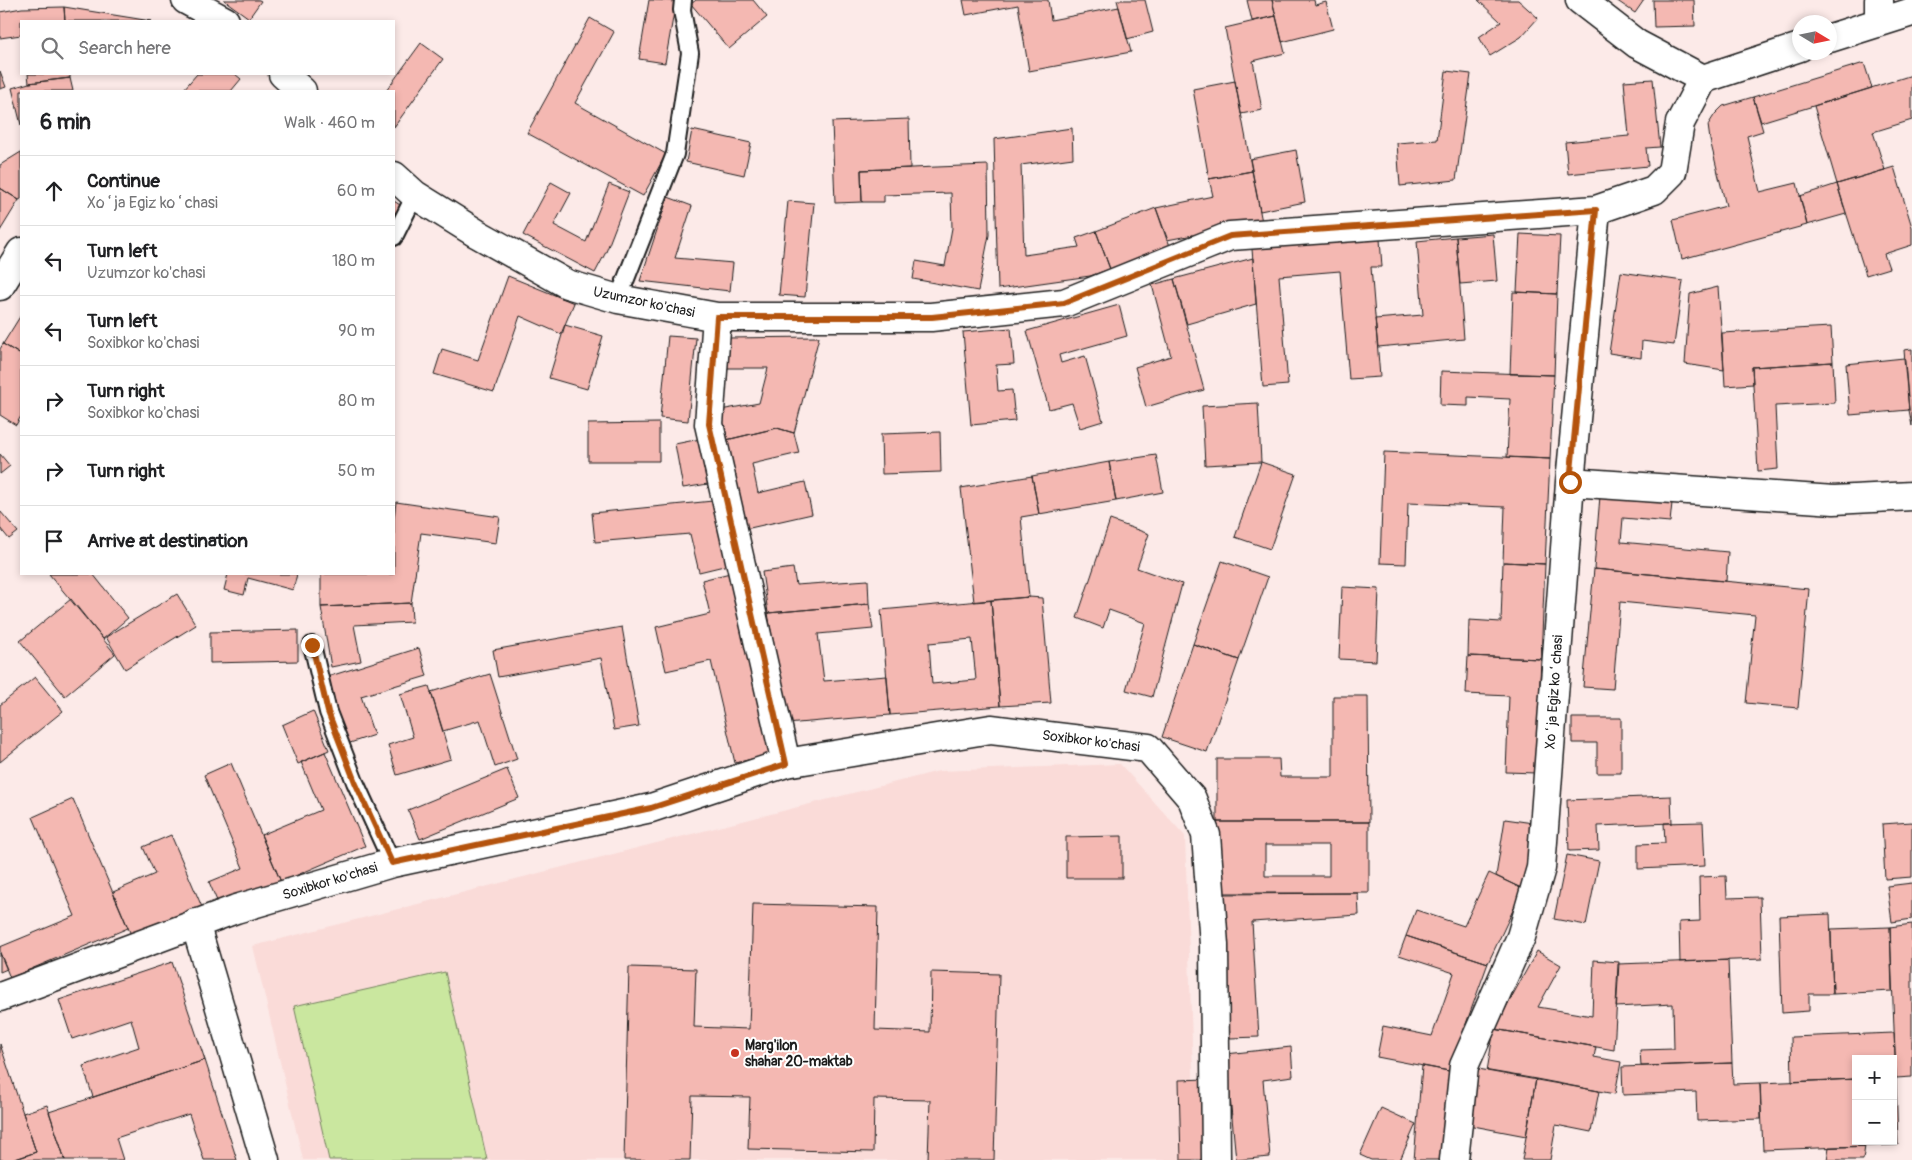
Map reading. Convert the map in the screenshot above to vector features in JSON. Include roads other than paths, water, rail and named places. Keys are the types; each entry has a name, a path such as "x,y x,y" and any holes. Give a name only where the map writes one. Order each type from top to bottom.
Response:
{"street":[{"path":"186,0 223,20"},
{"path":"1580,0 1637,44 1703,79 1792,50"},
{"path":"1837,34 1879,11 1912,12"},
{"path":"284,75 301,90"},
{"name":"Uzumzor ko'chasi","path":"395,177 415,195 476,233 567,284 618,299 717,317 932,317 1064,303 1230,236 1596,210 1654,190 1672,172 1680,123 1703,79"},
{"name":"Xoʻja Egiz koʻchasi","path":"1454,1160 1464,1066 1521,937 1541,868 1570,482 1596,210"},
{"path":"0,286 20,254"},
{"path":"717,317 709,424 786,764"},
{"path":"1570,482 1834,500 1912,496"},
{"name":"Soxibkor ko'chasi","path":"0,997 236,909 392,863 651,808 786,764 991,729 1148,748 1192,799 1206,835 1214,945 1216,1160"},
{"path":"196,923 265,1160"}],"lane":[{"path":"618,299 675,154 690,53 682,10 683,0"},
{"path":"395,235 415,195"},
{"path":"312,645 328,712 355,782 392,863"}],"place":[{"name":"Marg'ilon shahar 20-maktab","path":"735,1053"}]}
